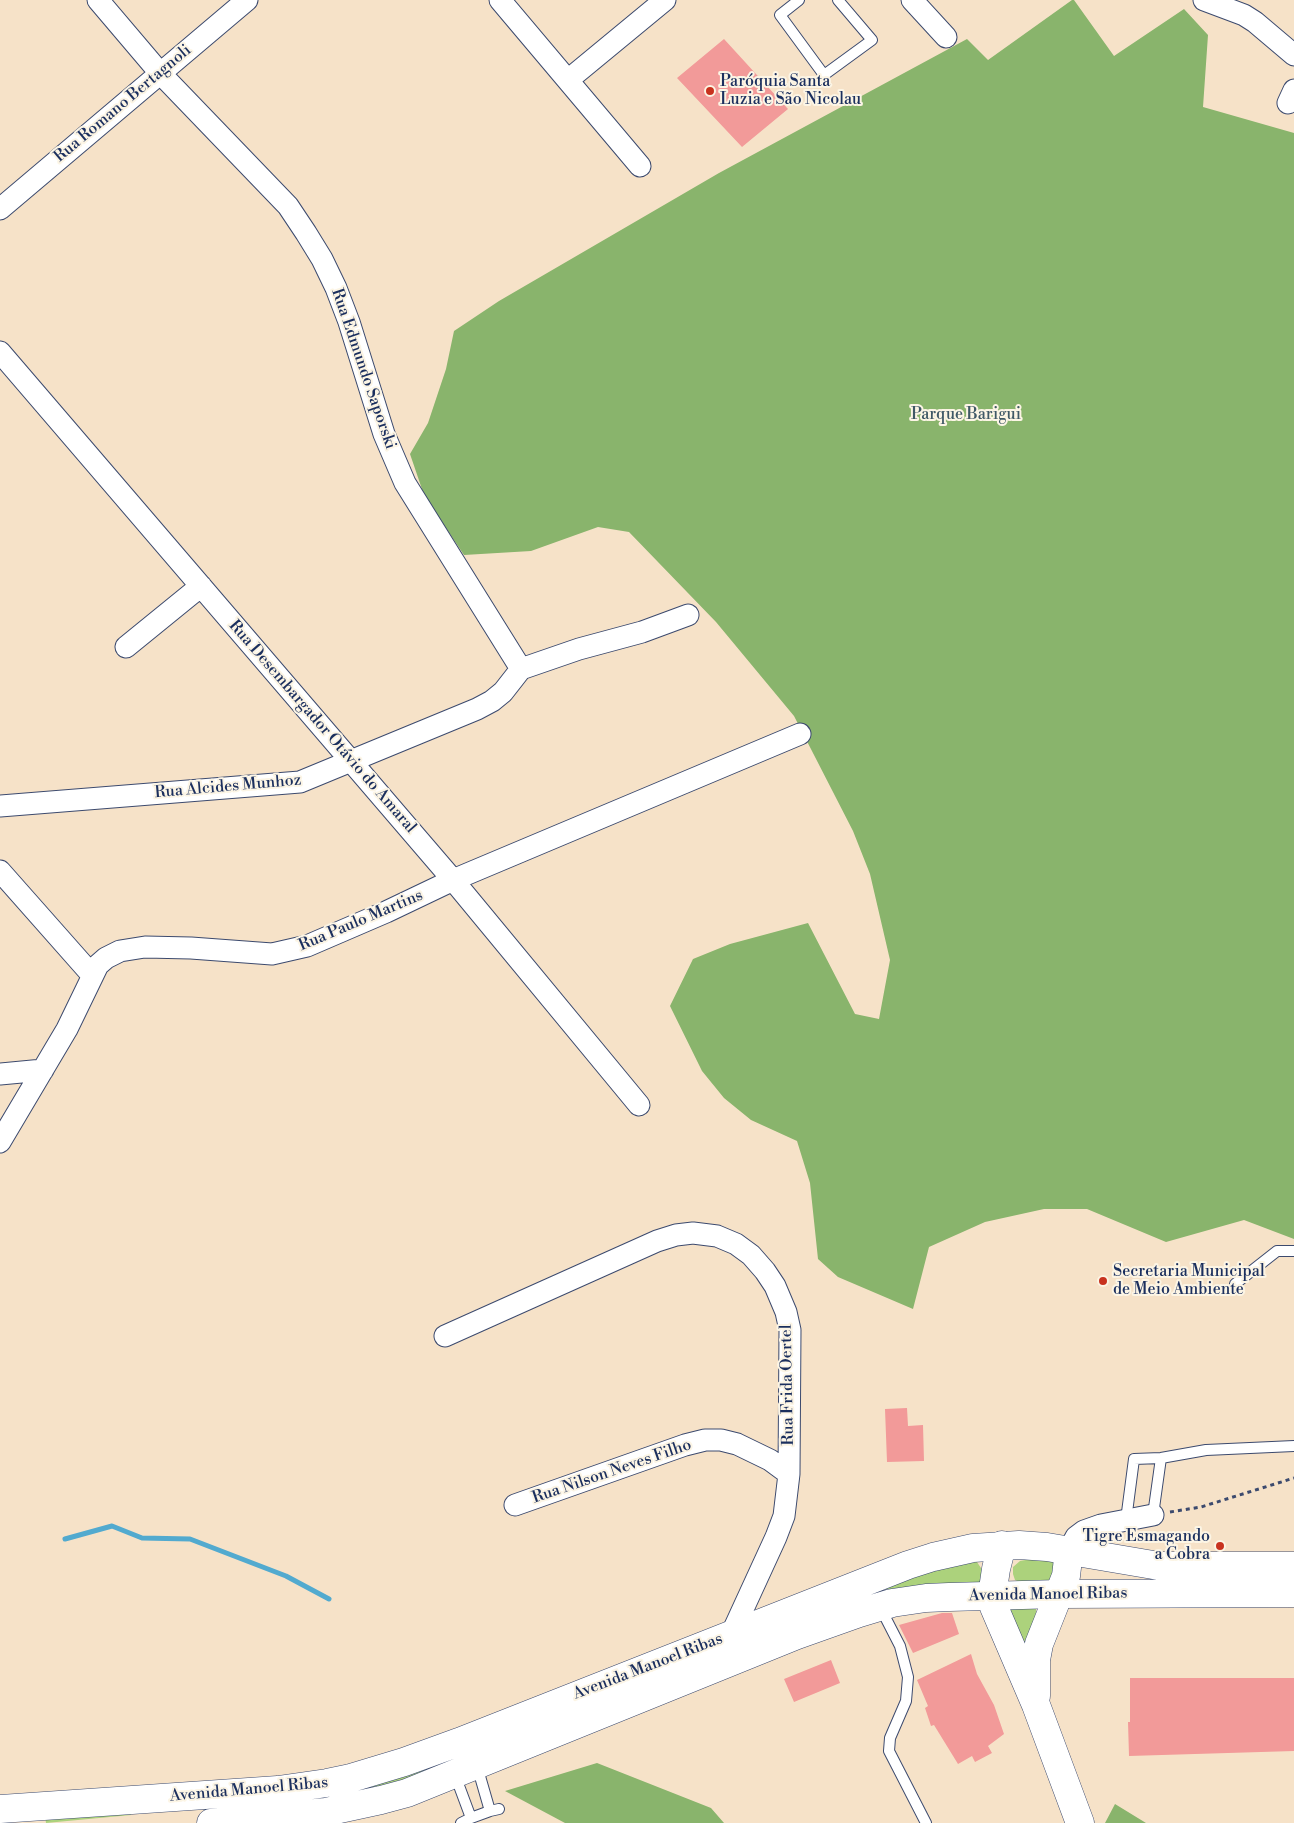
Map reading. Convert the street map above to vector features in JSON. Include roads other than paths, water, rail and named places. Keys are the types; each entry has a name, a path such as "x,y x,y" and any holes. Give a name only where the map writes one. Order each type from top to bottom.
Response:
{"main road":[{"name":"Avenida Manoel Ribas","path":"0,1809 257,1792 327,1784 396,1765 933,1557 972,1548 1019,1545 1069,1550 1159,1566 1294,1566"},
{"path":"1002,1546 992,1596 994,1607 1036,1705 1080,1823"},
{"path":"1036,1705 1036,1660 1039,1644 1066,1576 1069,1550"},
{"name":"Avenida Manoel Ribas","path":"211,1823 295,1816 353,1807 407,1793 797,1635 879,1606 926,1598 1059,1594 1294,1593"},
{"path":"797,1635 797,1619 801,1614 833,1595"},
{"path":"699,1675 728,1648 731,1641 730,1635"},
{"path":"218,1822 221,1812 257,1792"}],"street":[{"name":"Rua Edmundo Saporski","path":"98,0 160,73 272,188 288,206 306,233 322,259 336,288 349,322 384,434 405,483 521,669"},
{"name":"Rua Romano Bertagnoli","path":"0,209 247,0"},
{"path":"500,0 640,166"},
{"path":"568,80 665,0"},
{"path":"912,0 946,37"},
{"path":"1204,0 1244,14 1294,55"},
{"name":"Rua Desembargador Otávio do Amaral","path":"0,352 453,880 639,1105"},
{"path":"126,647 201,586"},
{"path":"521,669 580,649 642,632 688,615"},
{"name":"Rua Alcides Munhoz","path":"0,806 286,784 312,778 477,709 492,701 503,692 521,669"},
{"name":"Rua Paulo Martins","path":"0,1142 67,1029 92,975 98,965 106,958 130,948 145,947 191,948 272,954 307,946 386,912 453,880 800,734"},
{"path":"0,870 92,975"},
{"path":"0,1074 43,1070"},
{"name":"Rua Frida Oertel","path":"446,1336 656,1241 676,1235 693,1233 717,1236 736,1244 750,1255 765,1271 775,1286 786,1312 791,1345 790,1474 782,1523 730,1635"},
{"name":"Rua Nilson Neves Filho","path":"515,1505 685,1445 705,1440 721,1440 737,1444 770,1460 790,1474"},
{"path":"1069,1550 1076,1537 1084,1531 1102,1525 1153,1514"}],"lane":[{"path":"799,0 780,15 824,75 872,40 838,0"},
{"path":"1234,1284 1278,1251 1294,1251"},
{"path":"1126,1520 1134,1459 1161,1458 1206,1450 1294,1446"},
{"path":"1153,1514 1161,1458"},
{"path":"879,1606 900,1646 908,1676 906,1701 890,1738 889,1751 926,1823"},
{"path":"461,1823 494,1810 466,1770"},
{"path":"466,1770 471,1818"}],"waterway":[{"path":"65,1539 112,1526 142,1538 190,1539 286,1576 329,1599"}],"place":[{"name":"Paróquia Santa Luzia e São Nicolau","path":"710,91"},
{"name":"Secretaria Municipal de Meio Ambiente","path":"1103,1281"},
{"name":"Tigre Esmagando a Cobra","path":"1220,1546"}],"park label":[{"name":"Parque Barigui","path":"966,415"}]}
